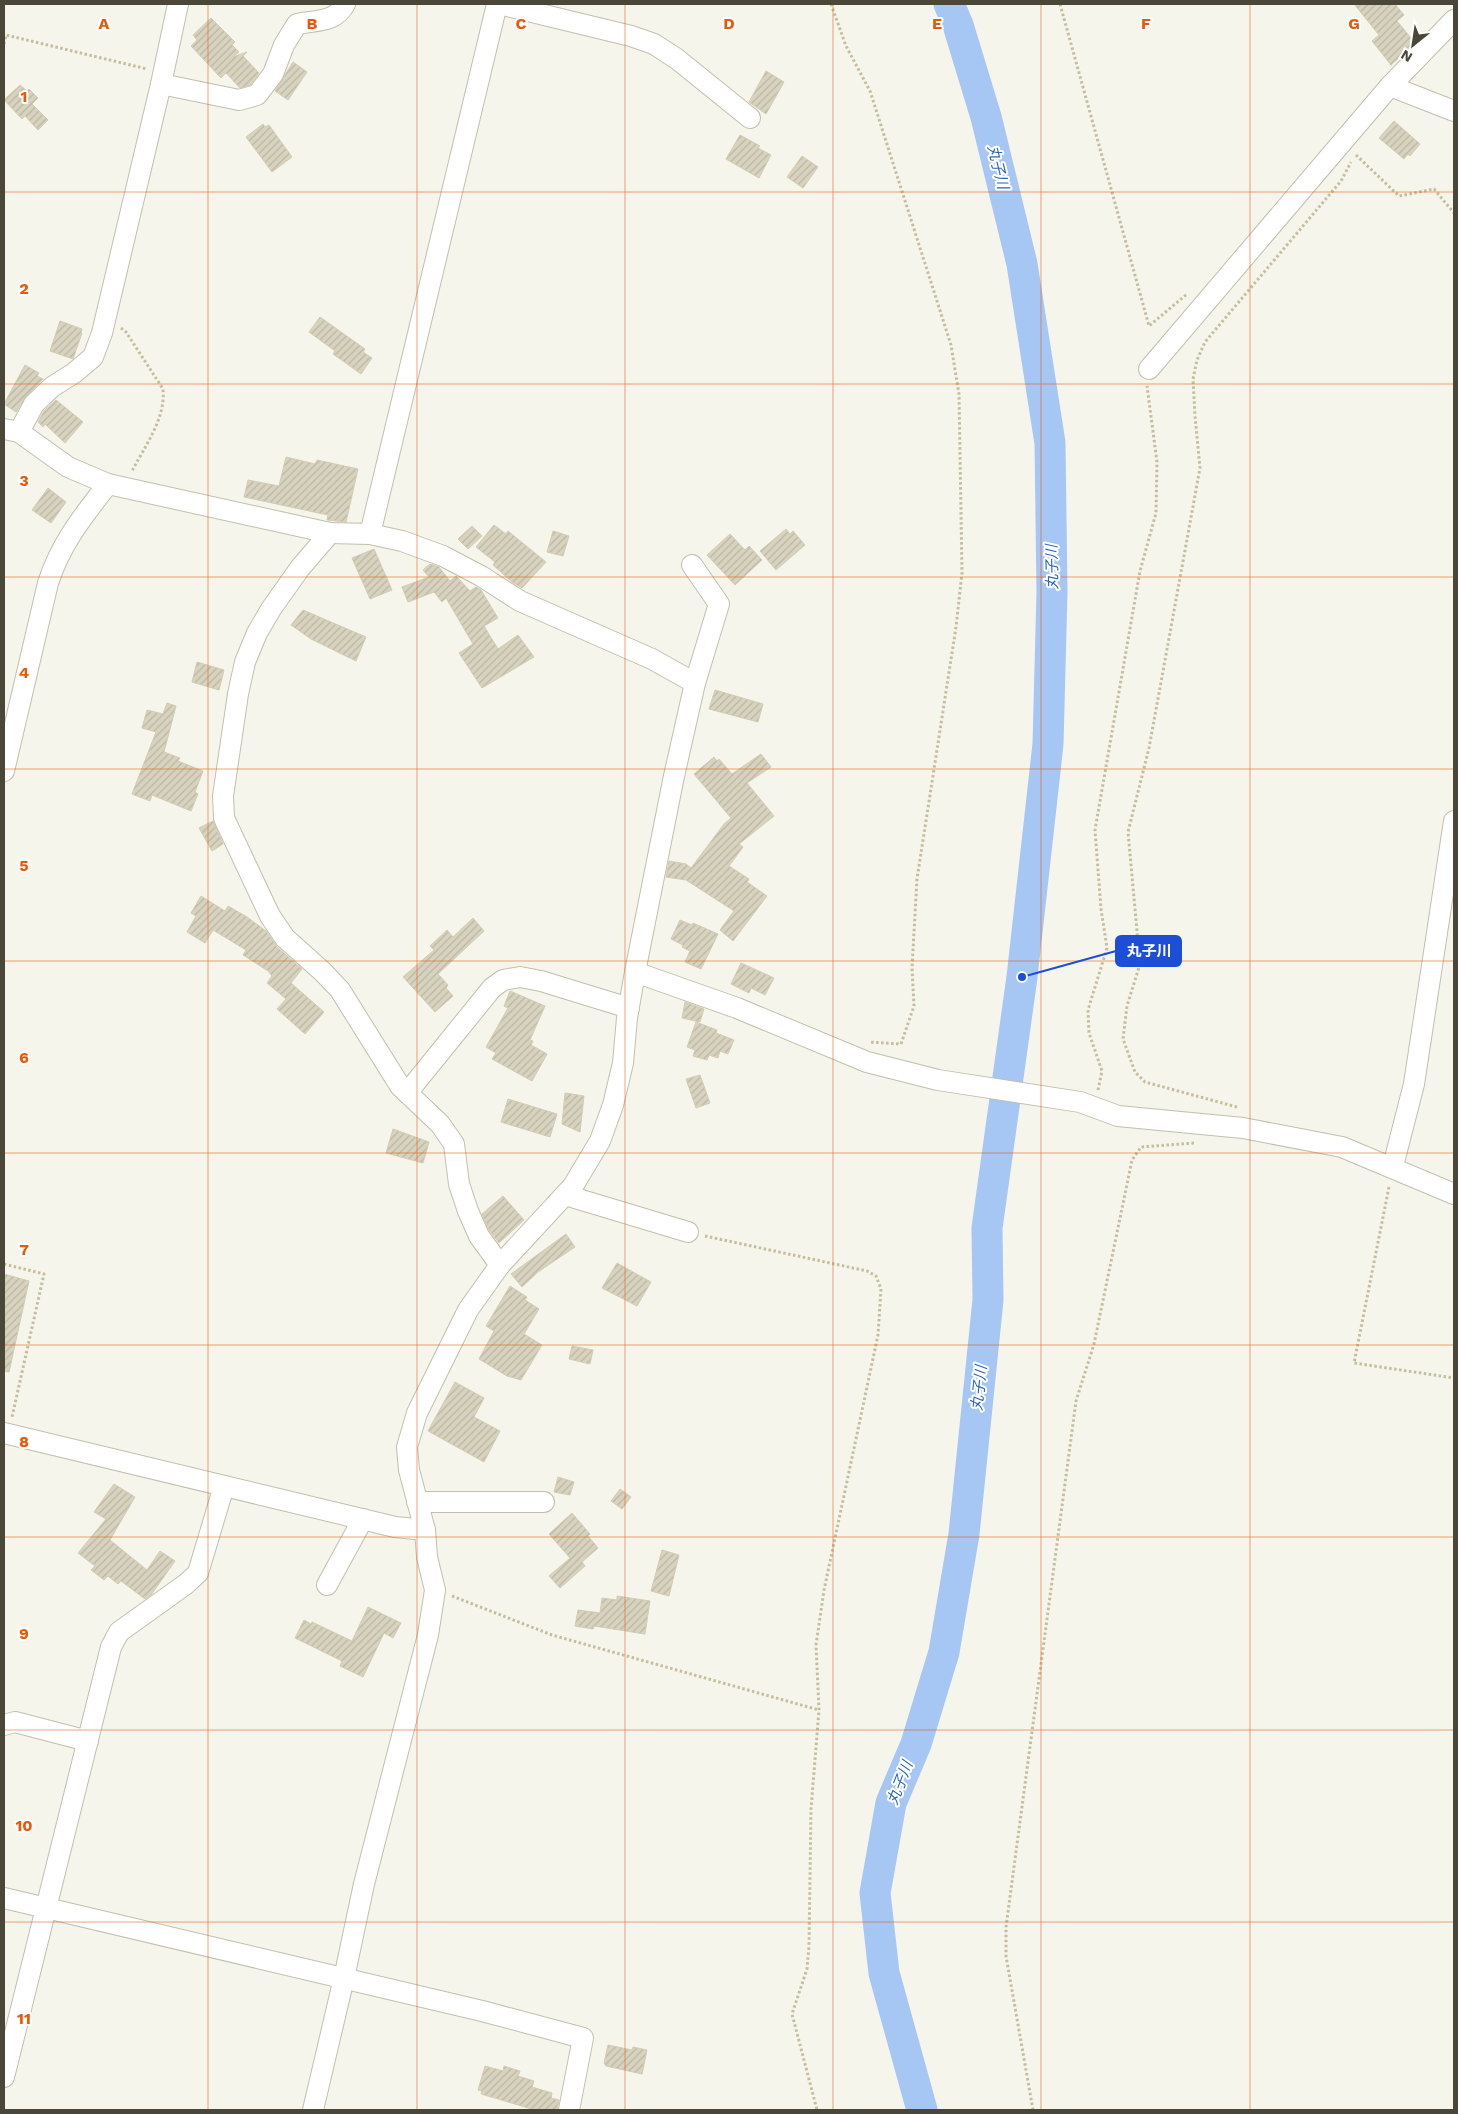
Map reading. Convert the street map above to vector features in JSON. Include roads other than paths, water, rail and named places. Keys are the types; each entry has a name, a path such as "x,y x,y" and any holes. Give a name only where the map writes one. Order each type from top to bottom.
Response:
{"street":[{"path":"178,4 163,79 105,321 93,357 74,373 52,387 34,404 12,430 68,467 116,486 330,533 370,534 402,541 443,556 481,576 520,601 652,659 694,683"},
{"path":"163,79 238,100 257,95 273,74 284,45 298,24 319,22 331,18 342,11 345,4"},
{"path":"370,534 498,4 631,36 654,44 677,59 750,118"},
{"path":"1149,369 1390,86 1454,20"},
{"path":"1390,86 1454,111"},
{"path":"4,771 48,583 56,558 79,521 116,486"},
{"path":"330,533 300,568 271,609 257,633 245,662 238,694 223,796 224,818 270,916 285,938 324,972 340,990 389,1071 408,1093 440,1124 454,1144 459,1184 468,1211 479,1236 500,1265"},
{"path":"313,2110 364,1884 428,1635 435,1590 427,1557 425,1530 409,1470 407,1447 417,1413 468,1310 500,1265 573,1186 600,1142 613,1105 623,1063 635,972 694,683 719,604 692,565"},
{"path":"1392,1166 1414,1084 1454,821"},
{"path":"635,972 737,1008 867,1062 938,1080 1088,1105 1118,1116 1232,1126 1342,1147 1392,1166 1454,1194"},
{"path":"408,1093 492,988 503,980 520,977 541,981 629,1008"},
{"path":"564,1196 688,1232"},
{"path":"6,1433 395,1527 425,1530"},
{"path":"4,2077 111,1647 118,1632 186,1584 198,1573 224,1486"},
{"path":"417,1502 544,1502"},
{"path":"327,1584 363,1519"},
{"path":"4,1725 15,1722 88,1741"},
{"path":"4,1898 482,2011 583,2038 569,2110"}],"waterway":[{"name":"丸子川","path":"922,2110 884,1973 875,1893 891,1803 916,1744 944,1652 964,1534 988,1300 987,1228 1022,977 1048,744 1052,592 1050,443 1022,264 986,117 958,25 949,4"}],"place":[{"name":"丸子川","path":"1022,977"}]}
